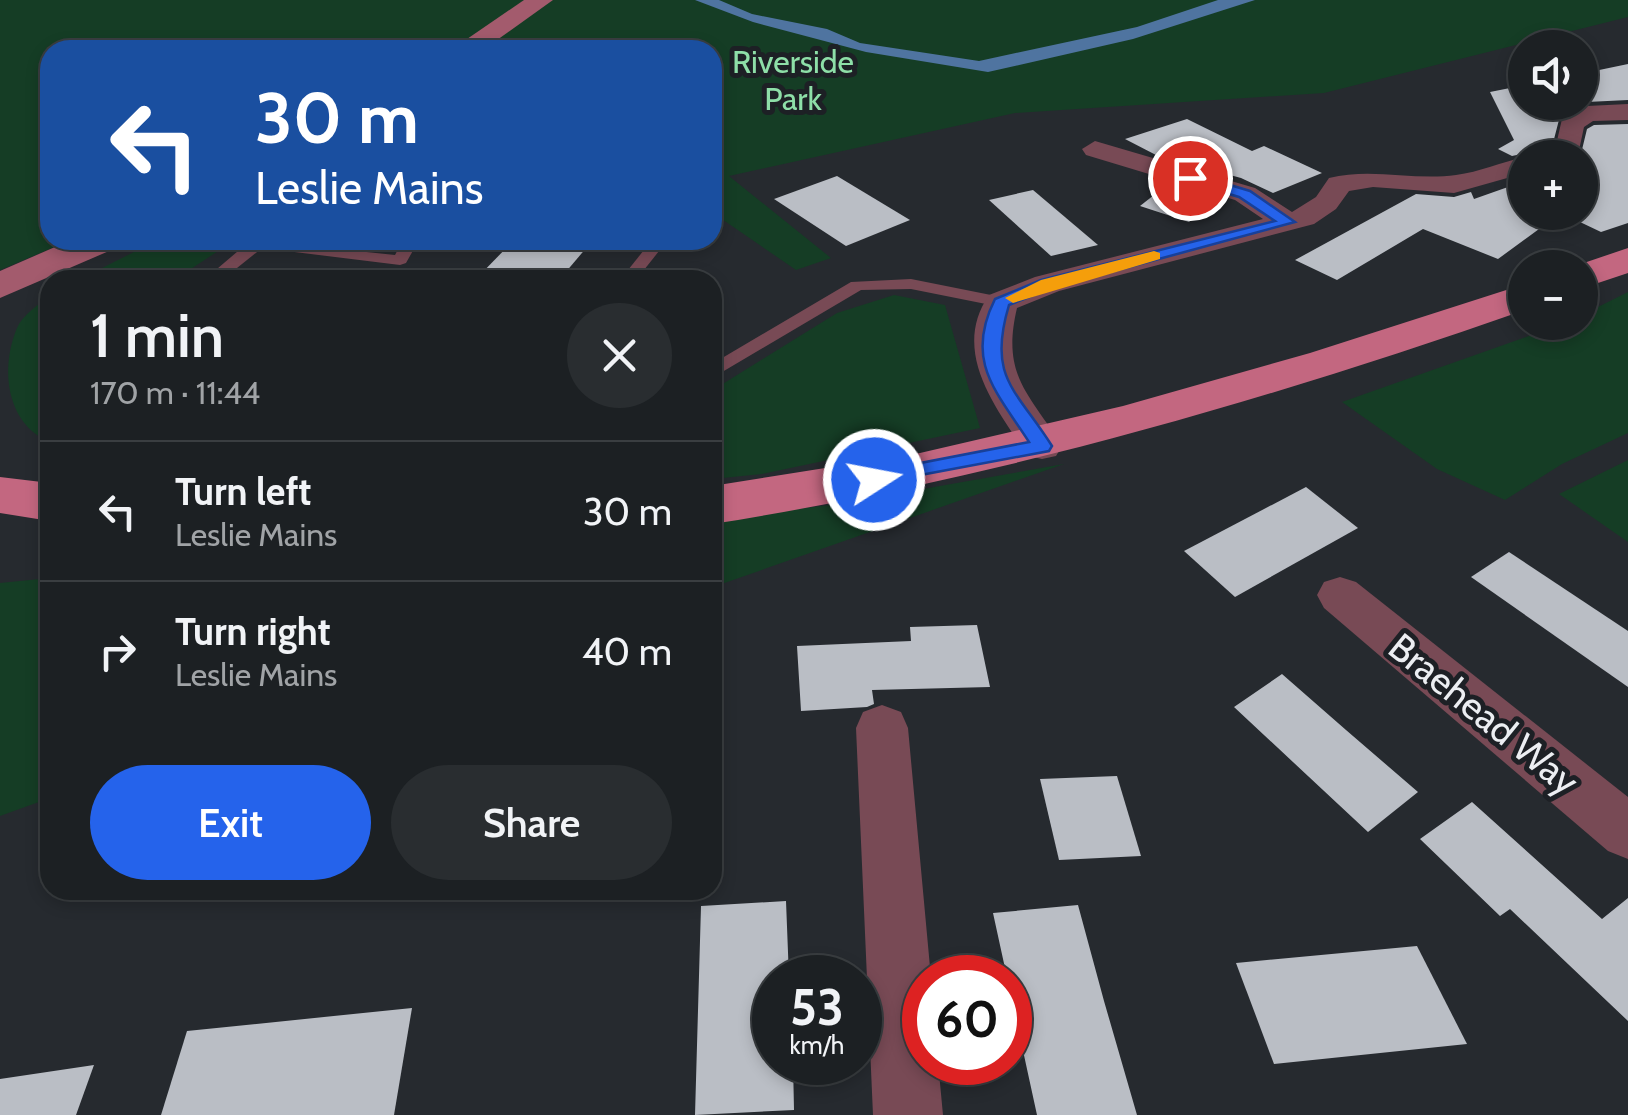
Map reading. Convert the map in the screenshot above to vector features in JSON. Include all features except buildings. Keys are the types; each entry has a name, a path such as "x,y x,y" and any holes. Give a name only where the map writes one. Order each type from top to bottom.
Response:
{"main road":[{"path":"480,40 541,0"},
{"path":"0,286 81,250"},
{"path":"1598,271 1628,260"},
{"path":"42,270 46,267"},
{"path":"0,301 40,271"},
{"path":"722,504 807,493 1042,446 1290,374 1508,302"},
{"path":"0,495 40,501"}],"street":[{"path":"1570,140 1571,124 1578,118 1628,112"},
{"path":"1094,150 1244,194 1287,222"},
{"path":"1042,446 992,370 990,338 1002,302 1046,284 1316,213 1331,191 1354,180 1454,184 1508,170"},
{"path":"1454,184 1486,203"},
{"name":"Braehead Way","path":"1340,596 1628,832"},
{"path":"882,728 908,1115"}],"lane":[{"path":"225,270 250,250"},
{"path":"322,250 400,260 406,250"},
{"path":"636,270 651,250"},
{"path":"722,366 857,285 926,286 1002,302"}],"green space":[{"name":"Riverside Park","path":"0,0 1628,0 1628,17 1576,30 1508,30 1508,47 1324,93 1015,113 729,176 831,258 796,270 722,219 722,40 40,40 40,250 47,250 0,270"},
{"path":"138,250 220,250 189,270 98,270"},
{"path":"1628,292 1628,433 1562,464 1505,500 1437,469 1342,402 1518,340 1598,340 1598,307"},
{"path":"894,295 945,305 980,428 762,474 722,478 722,384 837,313"},
{"path":"40,303 40,437 16,409 8,377 12,344 19,323"},
{"path":"1628,460 1628,542 1559,494"},
{"path":"1064,464 722,584 722,517 832,505"},
{"path":"40,579 40,802 0,816 0,583"}],"water":[{"path":"695,0 719,0 752,14 827,29 860,43 979,61 1137,27 1218,0 1255,0 1133,39 988,72 866,52 753,22"}],"slow traffic":[{"path":"1013,298 1046,284 1154,256"}],"route":[{"path":"874,480 1042,446 992,370 990,338 1002,302 1046,284 1287,222 1244,194 1190,178"}]}
